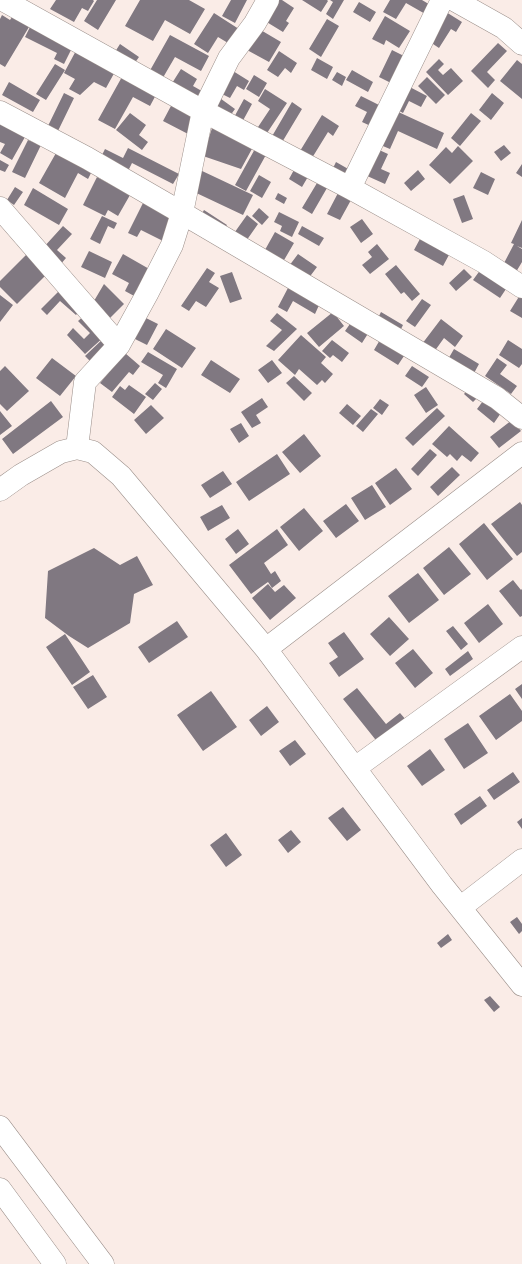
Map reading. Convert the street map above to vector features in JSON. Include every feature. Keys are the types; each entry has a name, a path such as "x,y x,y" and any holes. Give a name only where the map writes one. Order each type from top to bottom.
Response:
{"street":[{"path":"3,0 202,111 350,188 484,262 522,287"},
{"path":"77,448 85,382 119,345 172,245 182,213 202,111 229,58 255,23 268,0"},
{"path":"350,188 442,0"},
{"path":"454,0 504,28 522,44"},
{"path":"0,112 87,158 182,213 496,398 522,418"},
{"path":"0,208 119,345"},
{"path":"0,490 21,475 61,452 77,448 93,452 121,476 266,649 442,885 522,985"},
{"path":"266,649 522,453"},
{"path":"355,768 522,647"},
{"path":"461,907 522,860"},
{"path":"0,1128 103,1264"},
{"path":"0,1189 55,1264"}],"building":[{"path":"56,0 94,1 88,11 82,8 74,22 50,9"},
{"path":"97,0 116,0 98,30 84,21"},
{"path":"140,0 189,0 205,9 190,34 165,20 153,41 125,26"},
{"path":"231,0 247,0 235,23 222,16"},
{"path":"279,0 282,0 294,8 286,21 289,23 283,32 265,21"},
{"path":"302,0 327,0 328,1 321,12"},
{"path":"330,0 344,0 333,19 326,14 333,2"},
{"path":"390,0 422,0 432,6 427,15 406,3 396,19 383,12"},
{"path":"359,2 376,12 370,22 353,12"},
{"path":"446,12 462,22 456,32 451,29 439,48 427,40"},
{"path":"214,13 242,31 233,46 218,37 208,53 194,44"},
{"path":"2,15 10,20 12,17 29,27 5,67 0,64 0,19"},
{"path":"385,16 410,31 399,48 386,40 384,45 372,39"},
{"path":"327,19 339,26 321,57 309,49"},
{"path":"30,27 72,48 64,64 54,59 57,53 25,37"},
{"path":"259,29 281,42 269,62 247,50"},
{"path":"170,35 209,56 201,71 175,57 161,81 148,74"},
{"path":"498,43 507,51 487,72 495,80 488,88 471,71"},
{"path":"120,44 139,57 132,67 113,55"},
{"path":"78,47 117,68 106,88 94,82 80,95 69,89 75,79 64,73"},
{"path":"392,50 404,56 391,83 379,77"},
{"path":"279,51 297,63 291,73 285,68 278,77 267,70"},
{"path":"317,58 333,67 327,79 311,70"},
{"path":"439,59 444,64 438,70 443,75 451,68 463,81 448,95 426,72"},
{"path":"517,60 522,64 522,99 500,81"},
{"path":"55,64 65,70 46,100 36,94"},
{"path":"181,69 197,79 193,86 207,94 200,106 169,88"},
{"path":"352,70 373,82 368,92 346,80"},
{"path":"233,71 249,81 244,90 237,86 230,98 220,93"},
{"path":"337,72 346,77 342,86 332,80"},
{"path":"123,75 157,93 150,106 133,97 115,129 98,120"},
{"path":"254,75 267,83 259,97 246,89"},
{"path":"427,77 445,95 436,104 418,86"},
{"path":"9,82 40,100 33,112 2,95"},
{"path":"404,84 427,96 421,107 409,101 403,113 392,107"},
{"path":"265,89 287,103 265,136 256,130 270,109 258,101"},
{"path":"64,93 74,98 57,133 47,128"},
{"path":"492,93 504,103 491,120 479,110"},
{"path":"217,96 235,109 227,120 208,107"},
{"path":"361,96 385,108 375,128 362,122 367,112 355,106"},
{"path":"244,99 252,104 240,126 232,121"},
{"path":"292,102 302,109 281,144 271,138"},
{"path":"172,104 195,116 190,135 163,121"},
{"path":"394,110 444,133 437,149 398,131 390,149 378,144"},
{"path":"130,113 146,125 139,135 148,142 142,150 116,130"},
{"path":"471,113 481,121 460,146 451,138"},
{"path":"322,115 339,126 333,136 328,132 312,158 300,151"},
{"path":"0,124 25,137 12,160 0,153 5,144 0,142"},
{"path":"213,125 253,147 241,169 203,156"},
{"path":"28,140 41,145 25,178 12,172"},
{"path":"504,145 511,153 501,161 494,152"},
{"path":"458,146 473,161 450,184 429,165 446,147 452,153"},
{"path":"256,147 267,153 246,191 235,185"},
{"path":"128,148 179,174 173,184 132,163 126,175 99,161 105,149 123,158"},
{"path":"377,149 388,154 381,169 390,173 385,184 365,175"},
{"path":"56,153 91,173 88,179 78,173 65,198 39,183"},
{"path":"0,160 9,165 5,172 0,170"},
{"path":"336,162 350,170 345,179 331,172"},
{"path":"522,164 522,177 516,173"},
{"path":"295,168 309,175 302,187 289,179"},
{"path":"200,170 253,195 243,215 190,190"},
{"path":"418,170 425,179 411,191 404,183"},
{"path":"481,172 495,179 488,195 473,188"},
{"path":"259,175 271,182 262,198 250,191"},
{"path":"97,177 130,195 118,216 108,210 105,216 83,205"},
{"path":"317,183 327,188 312,214 302,208"},
{"path":"15,187 23,192 14,205 7,200"},
{"path":"33,188 68,209 59,225 24,205"},
{"path":"278,193 287,198 284,204 275,199"},
{"path":"338,193 351,200 340,220 327,214"},
{"path":"464,195 473,219 462,223 453,199"},
{"path":"144,201 177,218 165,242 141,230 137,237 128,233"},
{"path":"259,208 269,217 262,225 252,216"},
{"path":"204,210 227,225 223,232 200,217"},
{"path":"279,212 299,222 292,237 280,231 282,226 274,222"},
{"path":"247,215 258,224 244,244 232,236"},
{"path":"102,216 117,223 114,229 108,226 100,244 90,239"},
{"path":"362,219 373,234 361,243 350,227"},
{"path":"522,220 522,248 517,246 522,249 522,262 516,272 503,265 514,244 511,243"},
{"path":"63,226 72,234 57,250 66,258 60,265 43,248"},
{"path":"302,226 324,238 319,246 298,234"},
{"path":"275,232 294,243 280,267 261,257"},
{"path":"421,237 450,253 443,266 414,250"},
{"path":"377,244 389,259 370,274 362,265 372,257 368,252"},
{"path":"89,251 112,262 105,278 81,267"},
{"path":"28,253 48,273 17,304 0,287 0,281"},
{"path":"123,254 151,270 136,297 125,291 129,283 112,274"},
{"path":"298,254 317,267 308,279 289,266"},
{"path":"396,265 420,294 412,301 404,292 401,294 385,274"},
{"path":"207,268 215,273 209,282 219,288 206,307 196,301 189,311 181,306"},
{"path":"464,269 472,277 456,291 449,283"},
{"path":"481,269 508,286 500,298 473,280"},
{"path":"232,272 242,299 230,303 220,276"},
{"path":"104,284 124,304 108,320 91,306"},
{"path":"289,286 320,303 315,314 293,301 287,312 278,307"},
{"path":"62,288 83,307 76,315 60,301 47,315 41,309"},
{"path":"0,295 13,305 0,322"},
{"path":"520,295 522,297 522,318 510,311"},
{"path":"422,299 431,305 415,327 406,321"},
{"path":"333,312 344,326 319,347 307,333"},
{"path":"381,312 403,325 399,333 377,320"},
{"path":"277,313 297,329 274,351 266,346 282,330 270,321"},
{"path":"85,315 105,336 85,354 67,335 73,328 84,339 90,333 78,321"},
{"path":"144,317 158,324 147,345 133,338"},
{"path":"441,319 463,336 455,347 444,338 434,352 422,344"},
{"path":"352,321 369,332 362,343 345,331"},
{"path":"166,329 196,348 182,368 153,349"},
{"path":"301,335 326,357 321,363 333,374 325,383 322,380 317,385 299,369 295,375 278,360"},
{"path":"106,336 115,345 94,365 85,356"},
{"path":"381,338 406,353 398,365 374,350"},
{"path":"332,340 349,353 342,362 333,355 330,358 322,351"},
{"path":"508,340 522,349 522,364 519,368 499,355"},
{"path":"454,349 479,364 473,375 447,361"},
{"path":"148,352 177,369 166,388 158,383 163,375 141,362"},
{"path":"125,353 140,366 133,375 129,372 112,392 100,383"},
{"path":"52,358 76,376 60,396 36,378"},
{"path":"497,358 507,365 500,374 517,386 511,394 485,376"},
{"path":"211,360 240,379 230,393 201,375"},
{"path":"272,360 282,373 268,383 258,370"},
{"path":"5,366 29,391 7,411 0,404 0,371"},
{"path":"412,366 429,377 422,387 405,376"},
{"path":"294,376 312,393 304,401 286,383"},
{"path":"155,383 162,389 153,400 145,394"},
{"path":"129,385 146,397 134,414 112,397 120,386 125,390"},
{"path":"426,387 438,405 426,413 414,395"},
{"path":"469,388 479,396 473,402 464,394"},
{"path":"486,397 503,410 494,423 477,409"},
{"path":"262,398 268,407 256,415 261,423 252,428 241,412"},
{"path":"380,399 389,405 382,415 373,408"},
{"path":"51,401 63,417 13,454 2,439"},
{"path":"347,404 361,416 353,425 339,413"},
{"path":"151,405 164,418 146,434 134,420"},
{"path":"437,408 445,416 413,446 405,438"},
{"path":"371,409 378,414 363,432 356,426"},
{"path":"0,411 12,426 0,435"},
{"path":"512,420 521,431 499,448 490,437"},
{"path":"241,423 249,436 239,443 230,429"},
{"path":"449,426 479,453 471,462 462,455 457,461 450,454 447,457 432,444"},
{"path":"304,434 321,456 300,473 282,452"},
{"path":"430,449 437,455 418,476 411,469"},
{"path":"277,454 290,474 249,501 236,482"},
{"path":"452,467 460,475 438,496 430,487"},
{"path":"396,468 412,489 390,505 375,483"},
{"path":"223,471 232,484 210,498 201,485"},
{"path":"372,485 386,507 365,520 351,498"},
{"path":"520,502 522,505 522,552 517,556 491,524"},
{"path":"346,504 359,521 336,538 323,521"},
{"path":"222,505 230,518 208,531 200,517"},
{"path":"304,508 323,531 299,551 280,527"},
{"path":"484,523 513,559 487,580 459,544"},
{"path":"238,529 249,544 236,554 225,539"},
{"path":"277,529 288,545 264,563 271,574 275,571 281,581 272,588 268,582 251,594 229,565"},
{"path":"449,547 471,574 444,595 423,568"},
{"path":"94,548 120,565 137,556 153,585 134,594 130,623 88,648 45,618 48,571"},
{"path":"418,573 439,600 409,623 388,596"},
{"path":"513,580 521,590 522,589 522,616 520,617 499,591"},
{"path":"268,584 275,592 284,585 296,598 270,620 252,598"},
{"path":"488,604 503,624 479,643 464,623"},
{"path":"389,617 409,639 390,656 370,634"},
{"path":"177,621 188,637 149,663 138,647"},
{"path":"453,626 468,644 461,650 446,631"},
{"path":"344,632 364,659 339,677 329,663 338,657 328,643"},
{"path":"65,634 90,672 72,685 46,647"},
{"path":"413,649 433,673 415,688 395,663"},
{"path":"468,651 473,659 450,676 445,669"},
{"path":"93,675 107,697 88,709 73,687"},
{"path":"522,684 522,699 515,689"},
{"path":"357,688 386,724 400,713 407,721 379,744 343,699"},
{"path":"211,691 237,727 203,751 177,715"},
{"path":"510,694 522,711 522,721 496,740 479,716"},
{"path":"267,706 279,722 261,736 249,720"},
{"path":"468,723 488,753 464,769 444,739"},
{"path":"295,740 306,754 290,766 279,751"},
{"path":"430,749 445,770 422,786 407,766"},
{"path":"513,772 520,782 494,800 487,790"},
{"path":"480,796 487,806 461,825 454,814"},
{"path":"343,807 361,830 347,841 328,818"},
{"path":"522,818 522,829 517,822"},
{"path":"291,830 301,842 288,853 278,840"},
{"path":"226,833 242,855 226,867 210,845"},
{"path":"517,917 522,924 522,931 519,934 510,922"},
{"path":"448,934 452,940 441,948 437,943"},
{"path":"490,996 500,1007 494,1012 484,1000"}]}
